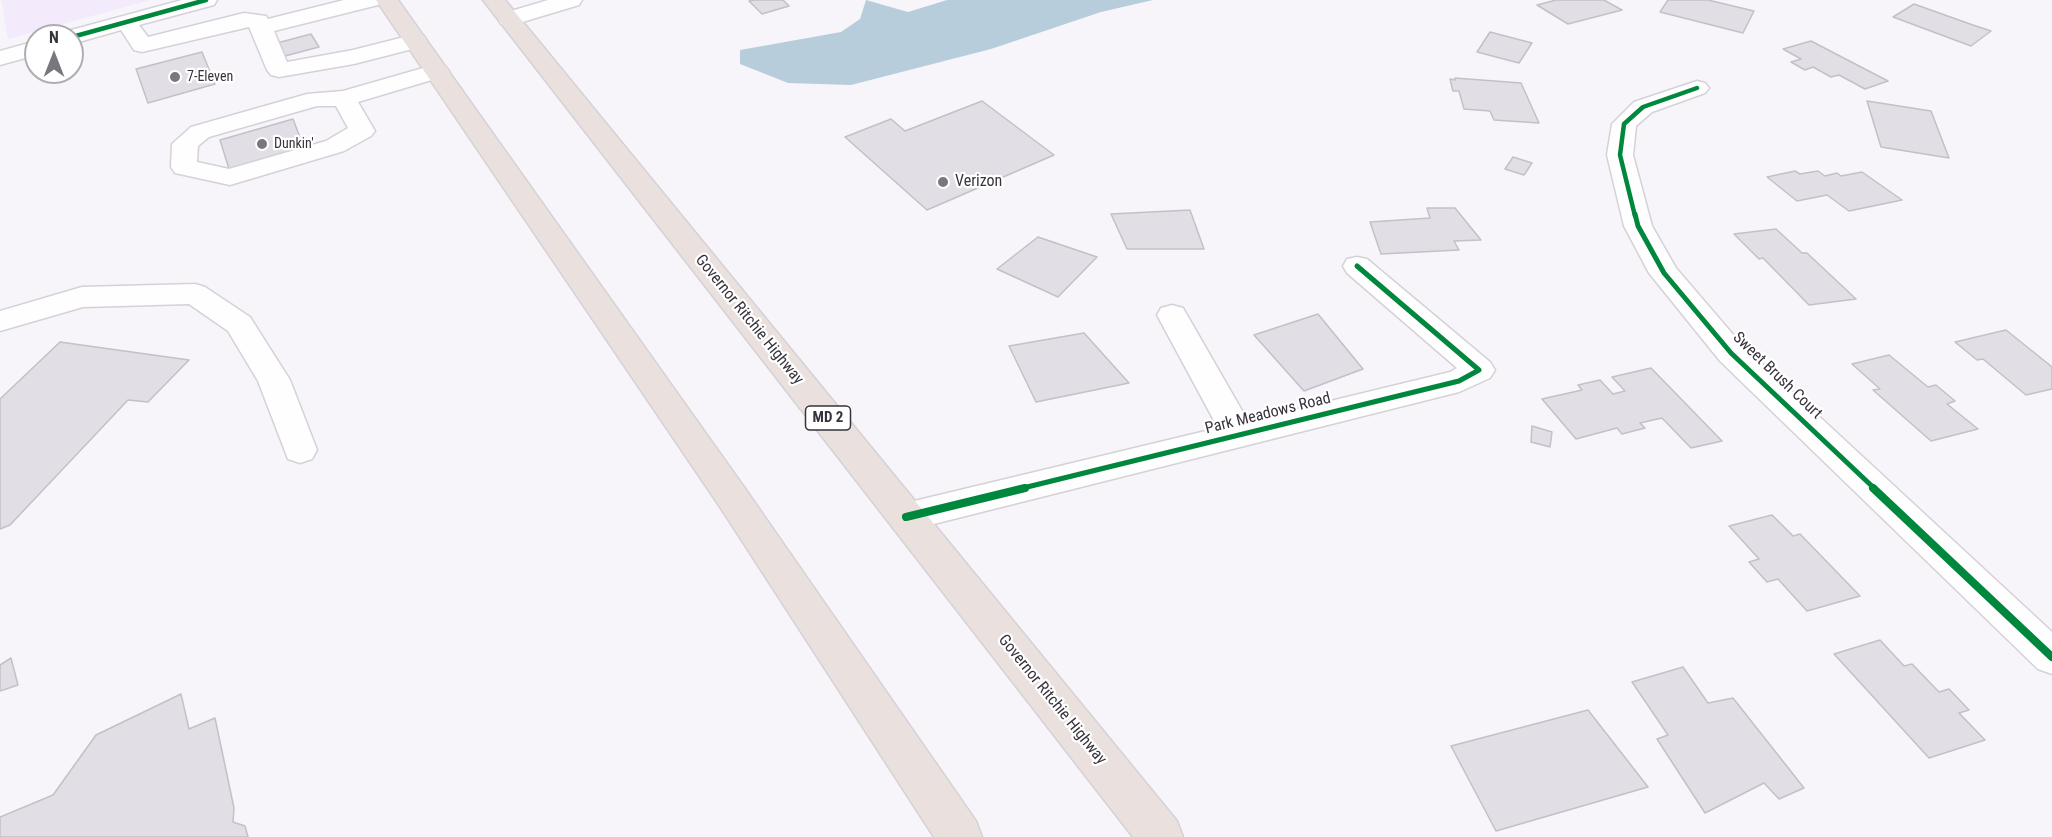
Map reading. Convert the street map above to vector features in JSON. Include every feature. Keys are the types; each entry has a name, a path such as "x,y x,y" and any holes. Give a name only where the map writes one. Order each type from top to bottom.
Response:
{"highway":[{"path":"387,0 732,497 960,837"},
{"name":"Governor Ritchie Highway","path":"502,10 1161,837"}],"street":[{"path":"84,34 206,0"},
{"path":"229,0 252,24 279,70 354,57 416,41"},
{"path":"126,22 142,45 370,0"},
{"path":"502,10 571,0"},
{"path":"0,58 24,51"},
{"path":"344,98 362,131 335,146 230,177 184,167 185,144 200,132 316,99 344,98 437,71"},
{"name":"Sweet Brush Court","path":"1697,88 1642,107 1624,124 1620,155 1638,226 1664,273 1731,353 2052,657"},
{"name":"Park Meadows Road","path":"906,517 1459,381 1479,370 1357,266"},
{"path":"0,321 82,297 195,294 239,324 274,380 300,450"},
{"path":"1172,315 1239,435"}],"shaded area":[{"path":"1,0 151,0 63,24 24,24 24,35 8,39"}],"water":[{"path":"866,0 908,12 947,0 1153,0 1101,12 991,49 851,85 788,83 740,64 740,50 841,32 860,19"}],"building":[{"path":"783,0 789,6 762,14 749,1"},
{"path":"1556,0 1604,0 1622,10 1568,24 1537,5"},
{"path":"1668,0 1708,0 1754,11 1743,33 1660,12"},
{"path":"1914,4 1991,31 1971,46 1893,17"},
{"path":"1490,32 1532,43 1519,63 1477,52"},
{"path":"311,34 319,47 285,56 277,43"},
{"path":"1811,41 1888,81 1865,89 1839,75 1831,77 1813,67 1805,70 1791,62 1801,59 1783,49"},
{"name":"7-Eleven","path":"202,52 215,84 148,103 136,69"},
{"path":"1455,78 1521,83 1539,123 1494,120 1490,111 1464,109 1459,91 1453,91 1450,79 1455,80"},
{"name":"Verizon","path":"982,101 1054,155 927,210 845,137 891,119 905,131"},
{"path":"1867,101 1931,111 1949,158 1881,147"},
{"name":"Dunkin'","path":"293,119 304,148 229,169 220,140"},
{"path":"1513,157 1532,163 1524,175 1505,169"},
{"path":"1795,171 1800,174 1818,171 1825,176 1862,172 1902,200 1849,211 1827,195 1797,201 1767,177"},
{"path":"1427,208 1455,208 1481,240 1454,241 1459,250 1381,254 1370,222 1430,218"},
{"path":"1190,210 1204,249 1127,249 1111,214"},
{"path":"1776,229 1802,253 1807,253 1856,299 1809,305 1763,258 1759,259 1734,234"},
{"path":"1038,237 1097,257 1058,297 997,269"},
{"path":"1318,314 1363,369 1304,391 1254,335"},
{"path":"2006,330 2052,367 2052,389 2026,395 1983,359 1977,360 1955,342"},
{"path":"1084,333 1129,383 1036,402 1009,346"},
{"path":"60,342 189,360 148,402 128,400 10,525 0,529 0,399"},
{"path":"1889,355 1928,387 1936,385 1955,401 1947,404 1978,429 1931,441 1873,390 1880,389 1852,364"},
{"path":"1651,368 1722,441 1691,448 1662,418 1640,423 1645,428 1622,434 1617,428 1576,439 1542,399 1582,390 1578,385 1600,380 1613,394 1625,391 1612,377"},
{"path":"1532,426 1552,432 1550,447 1531,442"},
{"path":"1772,515 1793,536 1800,534 1860,596 1807,611 1778,579 1767,582 1749,562 1759,559 1729,526"},
{"path":"1880,640 1904,666 1912,664 1939,692 1949,689 1969,710 1959,713 1985,740 1929,758 1834,654"},
{"path":"11,658 18,685 0,691 0,665"},
{"path":"1683,667 1708,703 1733,698 1804,788 1779,799 1764,783 1705,813 1657,739 1668,735 1632,682"},
{"path":"181,694 189,729 215,718 234,808 233,822 245,826 248,837 0,837 0,817 53,795 96,735"},
{"path":"1588,710 1648,787 1496,831 1451,746"}],"cycle path":[{"path":"84,34 206,0"},
{"path":"1697,88 1643,107 1624,124 1620,155 1638,226 1664,273 1731,353 2052,657"},
{"path":"906,517 1459,381 1479,370 1357,266"}],"place":[{"name":"7-Eleven","path":"175,77"},
{"name":"Dunkin'","path":"262,144"},
{"name":"Verizon","path":"943,182"}]}
